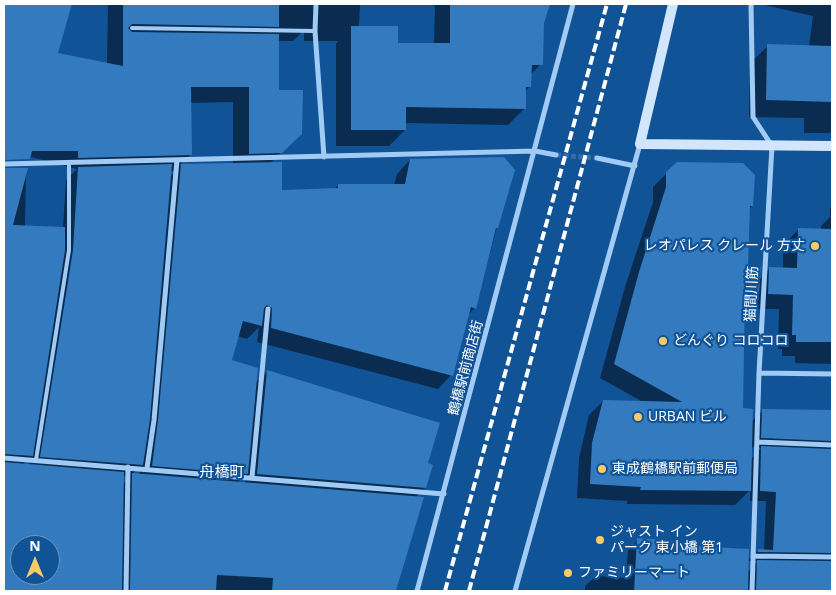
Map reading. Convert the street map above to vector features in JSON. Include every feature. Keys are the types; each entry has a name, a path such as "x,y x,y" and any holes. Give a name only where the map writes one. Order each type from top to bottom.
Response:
{"street":[{"path":"316,4 315,31 324,157"},
{"name":"鶴橋駅前商店街","path":"417,591 573,4"},
{"path":"515,591 635,166 674,4"},
{"path":"751,4 753,117 772,146"},
{"path":"640,144 832,146"},
{"name":"猫間川筋","path":"752,591 759,373 772,146"},
{"path":"4,164 535,151 556,155"},
{"path":"597,158 635,166"},
{"path":"147,468 154,420 177,160"},
{"path":"252,477 268,309"},
{"path":"759,373 832,374"},
{"path":"758,442 832,445"},
{"path":"4,458 147,468 444,494"},
{"path":"126,591 128,467"},
{"path":"753,556 832,557"}],"lane":[{"path":"132,28 315,31"},
{"path":"36,460 69,250 68,162"}],"building":[{"path":"4,4 72,4 58,53 123,66 123,4 279,5 279,27 132,24 128,28 132,32 279,34 279,90 303,90 302,134 282,153 249,154 249,87 191,87 192,155 78,158 78,151 32,151 30,159 4,160"},
{"path":"450,4 550,4 544,23 543,65 532,65 531,87 526,87 526,109 406,107 406,130 351,130 351,26 398,26 398,43 450,43"},
{"path":"767,44 832,46 832,102 766,100"},
{"path":"504,157 515,170 498,228 496,228 476,309 471,307 453,376 271,328 272,308 267,305 264,308 262,326 243,321 232,360 258,368 248,474 152,466 158,420 181,164 282,162 282,190 338,188 338,184 405,184 410,159"},
{"path":"677,162 743,163 755,175 753,206 750,206 748,267 761,267 759,294 745,294 743,408 753,409 751,491 640,490 641,487 590,484 592,443 603,400 682,402 614,364 639,272 666,187 666,172"},
{"path":"172,164 150,419 143,465 40,457 73,250 78,167"},
{"path":"4,168 28,168 13,225 65,227 65,250 33,456 4,454"},
{"path":"798,228 832,229 832,342 796,342 796,335 792,335 793,295 768,294 769,267 797,268"},
{"path":"267,370 440,423 428,463 433,465 426,488 257,474"},
{"path":"762,409 832,410 831,441 761,438"},
{"path":"761,446 831,449 832,553 758,552 758,549 773,550 776,492 760,491"},
{"path":"4,462 124,472 122,591 4,591"},
{"path":"132,473 424,497 396,591 272,591 273,578 217,575 216,591 130,591"},
{"path":"637,538 674,541 674,545 749,549 748,591 634,591"},
{"path":"757,560 832,561 832,591 756,591"}],"tunnel":[{"path":"556,155 597,158"}],"railway":[{"path":"445,591 607,4"},
{"path":"469,591 626,4"}],"place":[{"name":"レオパレス クレール 方丈","path":"815,246"},
{"name":"どんぐり コロコロ","path":"663,341"},
{"name":"URBAN ビル","path":"638,417"},
{"name":"東成鶴橋駅前郵便局","path":"602,469"},
{"name":"ジャスト イン パーク 東小橋 第1","path":"600,540"},
{"name":"ファミリーマート","path":"568,573"}],"district":[{"name":"舟橋町","path":"222,473"}]}
